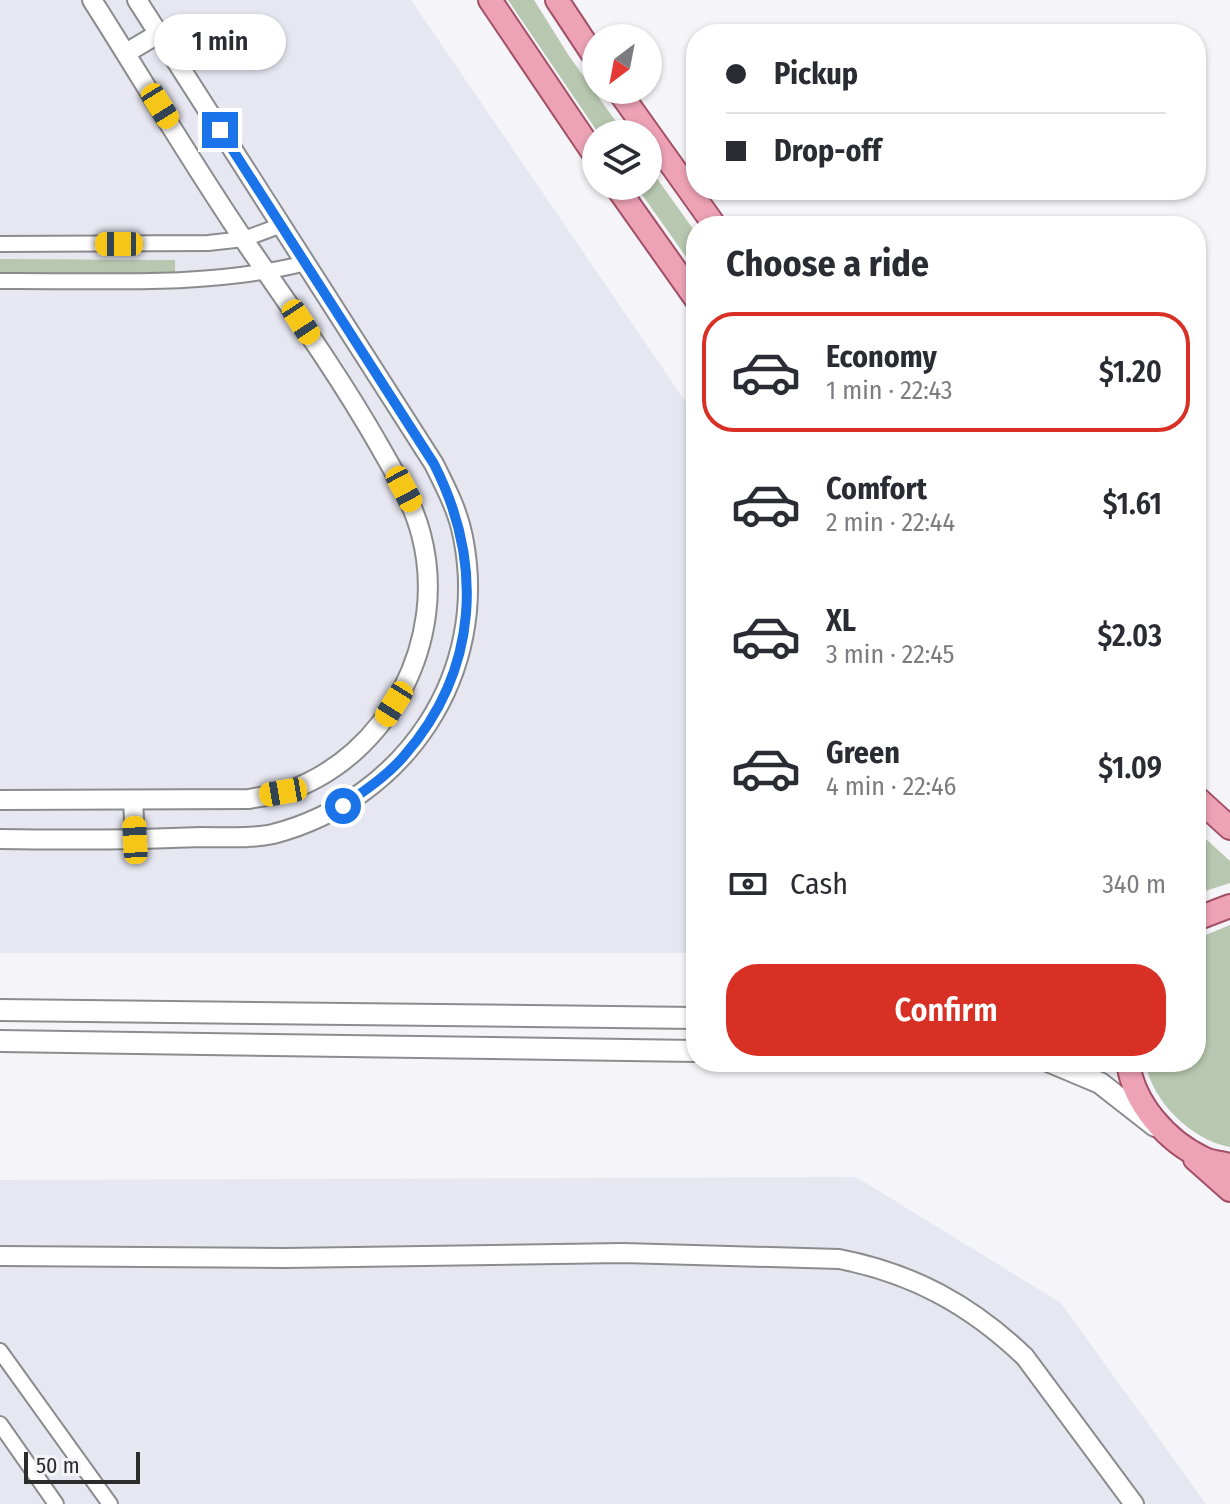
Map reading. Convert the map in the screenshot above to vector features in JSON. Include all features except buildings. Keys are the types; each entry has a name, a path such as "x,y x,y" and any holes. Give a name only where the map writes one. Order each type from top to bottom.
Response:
{"main road":[{"path":"490,0 582,136"},
{"path":"557,0 582,38"},
{"path":"628,104 686,185"},
{"path":"626,200 686,285"},
{"path":"1206,806 1230,828"},
{"path":"1206,915 1230,906"},
{"path":"0,1010 686,1018"},
{"path":"0,1041 686,1051"},
{"path":"1074,1072 1100,1083 1205,1159 1230,1165"},
{"path":"1130,1072 1144,1106 1167,1134 1230,1190"}],"street":[{"path":"0,800 249,799 283,792 313,780 365,742 386,717 407,680 424,630 428,598 427,566 411,503 366,421 244,239 92,0"},
{"path":"0,839 135,840 269,835 307,823 343,806 375,784 404,757 428,726 446,691 459,654 467,615 468,575 463,536 452,498 434,464 137,0"},
{"path":"126,53 158,34"},
{"path":"0,244 208,243 244,239 282,225"},
{"path":"0,281 212,278 268,273 306,263"},
{"path":"133,800 135,840"},
{"path":"0,1256 285,1258 623,1253 839,1259 865,1264 940,1292 1006,1338 1025,1357 1134,1504"},
{"path":"0,1351 110,1504"},
{"path":"0,1424 56,1504"}],"shaded area":[{"path":"0,0 411,0 686,402 686,953 0,953"},
{"path":"856,1177 1061,1303 1206,1504 0,1504 0,1180"}],"green space":[{"path":"508,0 534,0 582,74 582,104 603,104 615,120 589,120"},
{"path":"662,186 686,219 686,257 646,200 662,200"},
{"path":"0,259 175,260 175,278 0,278"},
{"path":"1206,839 1230,861 1230,883 1206,891"},
{"path":"1230,925 1230,1147 1215,1143 1188,1127 1165,1104 1148,1072 1206,1072 1206,935"}],"route":[{"path":"220,130 434,464 452,498 463,536 468,575 467,615 459,654 446,691 428,726 404,757 375,784 343,806"}]}
